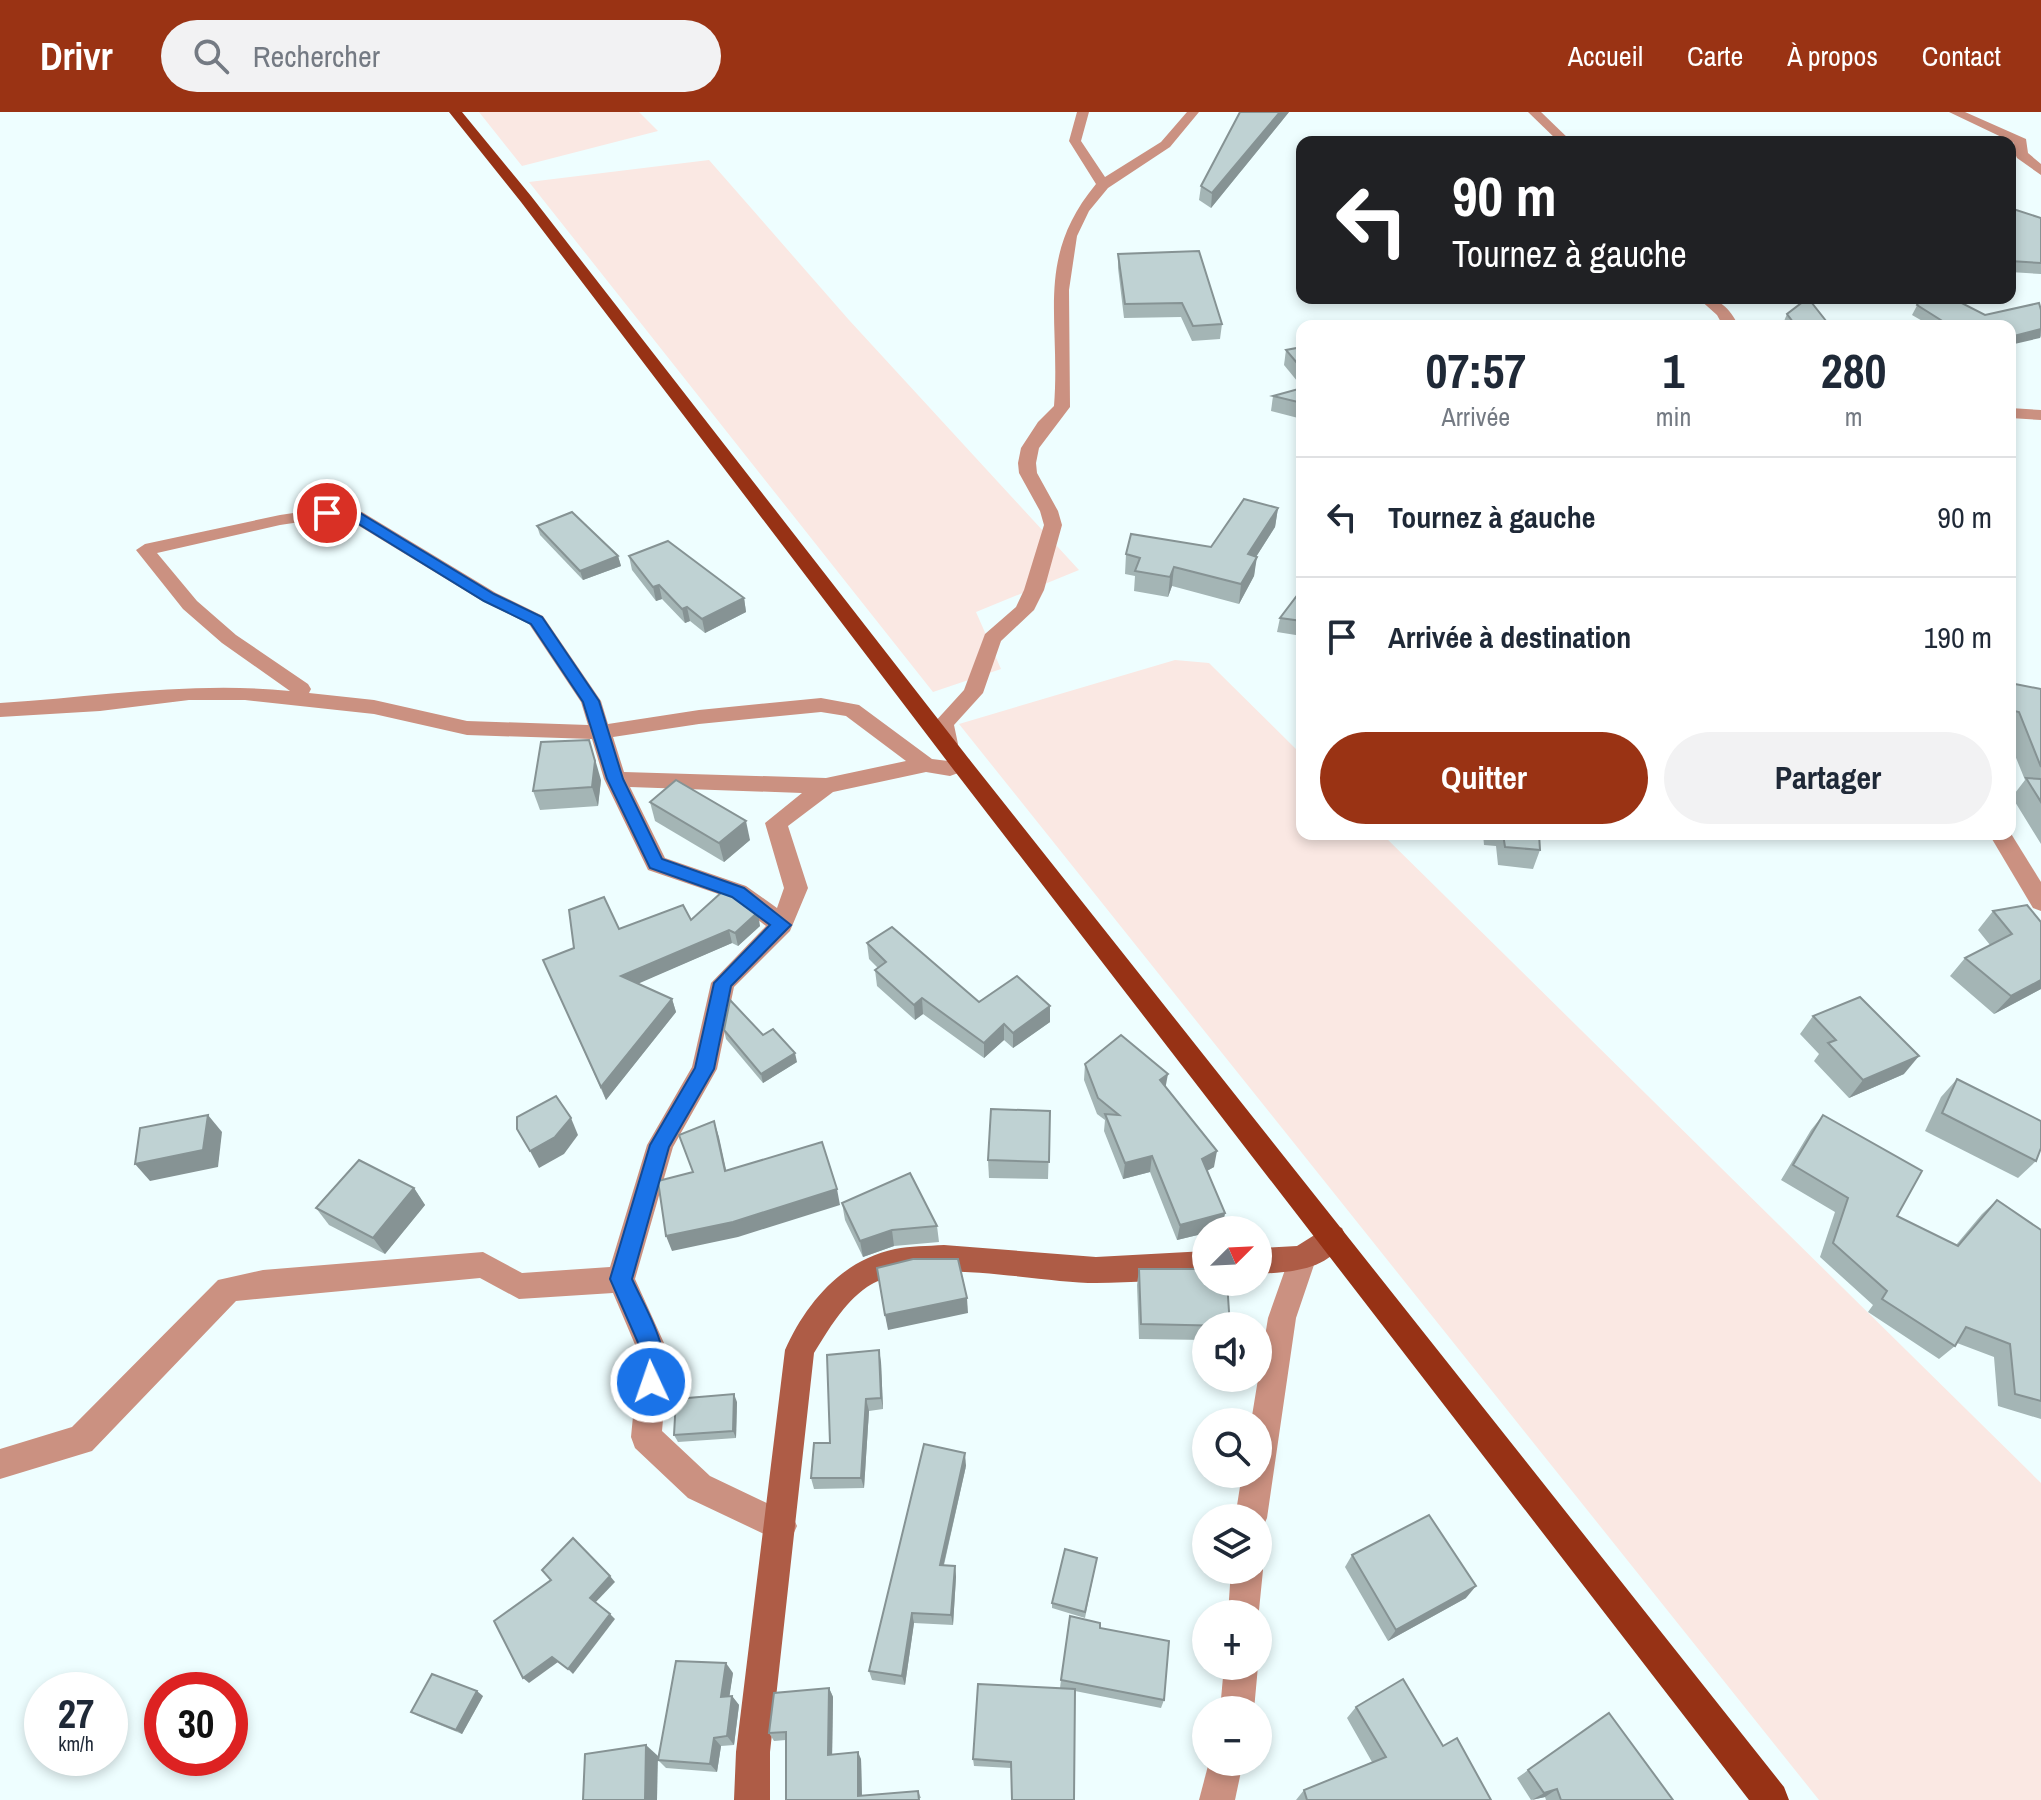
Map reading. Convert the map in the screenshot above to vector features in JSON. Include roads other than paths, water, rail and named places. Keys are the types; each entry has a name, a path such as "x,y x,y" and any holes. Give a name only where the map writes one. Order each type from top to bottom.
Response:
{"main road":[{"path":"455,112 526,199 954,754 1771,1800"}],"street":[{"path":"1083,112 1075,141 1103,184"},
{"path":"615,779 826,786 926,765 950,769 954,754 943,724 973,693 992,638 1024,610 1042,568 1053,525 1049,511 1028,473 1027,463 1030,448 1044,426 1062,407 1066,345 1060,318 1064,248 1072,226 1103,184 1182,132 1193,112"},
{"path":"1534,112 1560,136"},
{"path":"1955,112 2008,136"},
{"path":"2016,140 2021,142 2018,147 2022,155 2041,171"},
{"path":"1713,304 1728,320"},
{"path":"2016,413 2041,415"},
{"path":"295,699 301,689 229,639 190,605 145,550 280,520 327,513 356,516 489,597 536,620 591,701 615,779 656,864 738,892 782,925"},
{"path":"0,710 100,704 189,693 245,693 374,707 467,728 600,732 699,717 821,705 839,706 852,710 926,765"},
{"path":"781,1526 699,1487 646,1437 654,1354 621,1279 660,1145 704,1069 723,983 782,925 796,888 776,823 826,786"},
{"path":"2004,840 2041,902"},
{"path":"1272,1260 1302,1259 1332,1237"},
{"path":"752,1800 753,1752 800,1350 825,1308 858,1277 894,1262 944,1258 1096,1270 1192,1265"},
{"path":"1268,1408 1282,1318 1302,1259"},
{"path":"0,1464 81,1440 228,1289 263,1283 483,1265 519,1286 621,1279"},
{"path":"1217,1800 1223,1776"}]}
